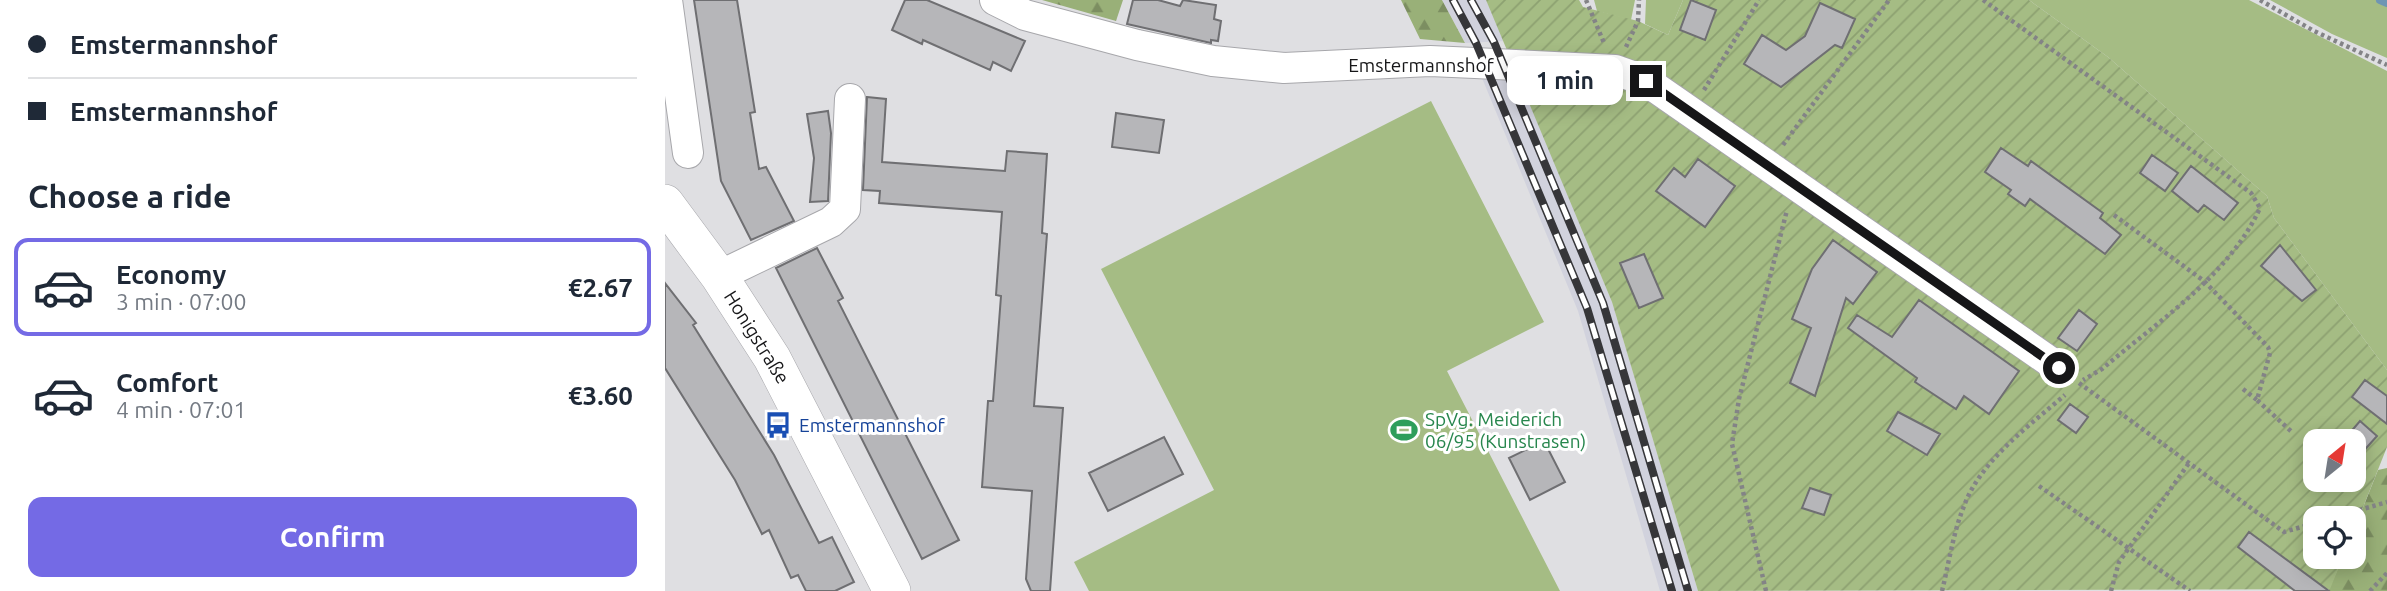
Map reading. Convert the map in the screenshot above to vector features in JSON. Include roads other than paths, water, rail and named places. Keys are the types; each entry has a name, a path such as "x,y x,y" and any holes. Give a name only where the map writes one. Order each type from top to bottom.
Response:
{"main road":[{"name":"Honigstraße","path":"665,203 719,276 772,358 892,591"}],"street":[{"path":"667,0 688,153"},
{"name":"Emstermannshof","path":"995,0 1025,15 1137,46 1213,61 1284,68 1430,61 1615,70 1646,81 2069,375"},
{"path":"719,276 831,222 845,209 850,99"}],"waterway":[{"path":"2380,0 2387,3"}],"railway":[{"path":"1453,0 1476,43 1587,308 1672,591"},
{"path":"1471,0 1494,42 1603,303 1688,591"}],"place":[{"name":"Emstermannshof","path":"778,425"},
{"name":"SpVg. Meiderich 06/95 (Kunstrasen)","path":"1404,430"}]}
